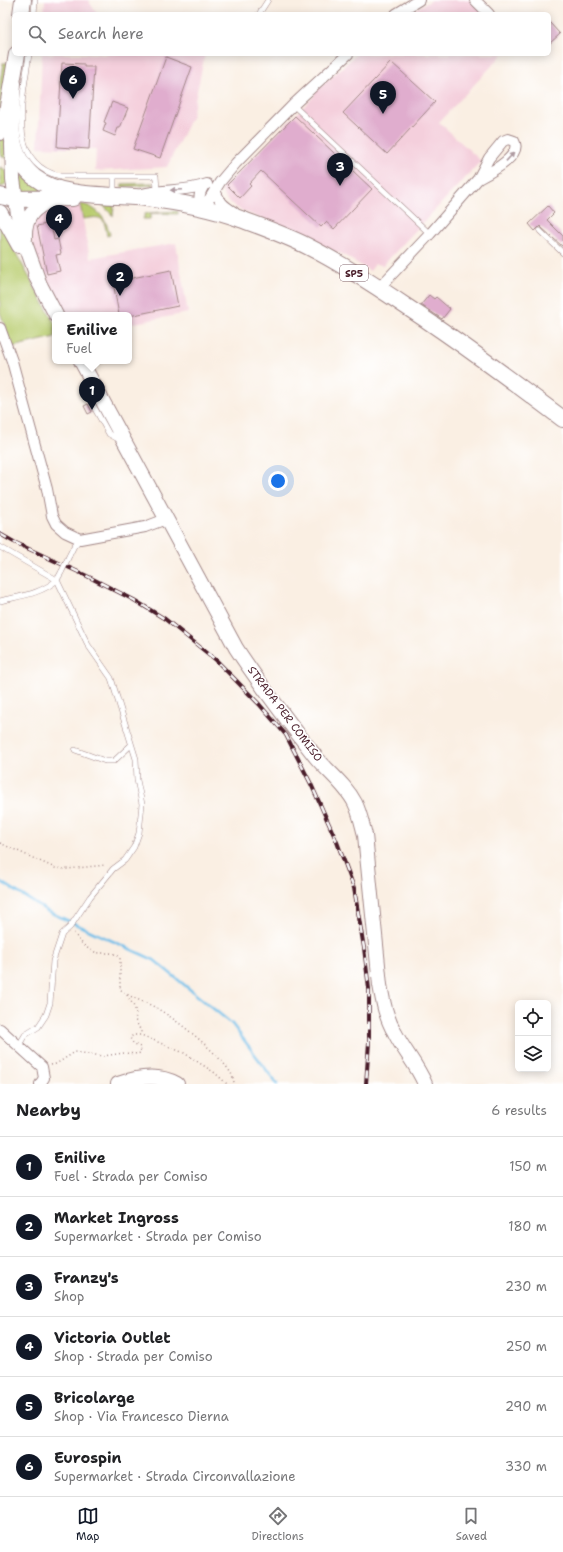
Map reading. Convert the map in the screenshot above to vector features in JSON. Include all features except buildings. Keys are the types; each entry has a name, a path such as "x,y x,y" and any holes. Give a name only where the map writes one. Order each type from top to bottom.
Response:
{"main road":[{"path":"21,12 23,0"},
{"path":"16,56 13,83 11,120 12,144 8,198 39,282"},
{"path":"1,127 13,83"},
{"path":"12,144 21,162 35,177"},
{"path":"0,158 9,169 35,177 52,187 67,192 121,196"},
{"path":"0,192 10,187 9,169"},
{"path":"8,198 54,199 121,196"},
{"name":"SP5","path":"121,196 169,201 202,207 255,224 308,246 379,288 440,329 563,419"},
{"path":"26,249 26,227 31,214 42,204 54,199"},
{"path":"0,212 54,312"},
{"name":"STRADA PER COMISO","path":"83,364 236,648 249,668 316,757 348,792 354,802 365,835 383,1004 386,1015 395,1034 415,1063 425,1084"},
{"path":"118,1084 135,1080 162,1078 177,1084"}],"street":[{"path":"399,12 419,0"},
{"path":"475,0 487,12"},
{"path":"121,196 157,190 183,189 204,185 220,177 236,163 293,104 346,56"},
{"path":"379,288 430,234 478,179 489,158 505,140 510,139 514,141 516,150 500,168 478,179"},
{"path":"489,158 500,168"},
{"path":"204,185 199,200 202,207 236,163"},
{"path":"215,189 216,195 222,204 255,224"},
{"path":"0,328 12,361 45,482 52,516 56,524 66,532 80,539 145,527 166,519"},
{"path":"0,1029 42,1067 44,1078 40,1084"}],"lane":[{"path":"34,12 35,0"},
{"path":"260,12 268,0"},
{"path":"29,56 21,130 27,152 35,162 52,174 60,176 156,176 157,190"},
{"path":"293,104 430,234"},
{"path":"114,176 121,196"},
{"path":"540,230 563,253"},
{"path":"0,601 40,591 50,586 57,580 74,546 80,539"},
{"path":"0,548 57,580 88,646 111,678 136,759 137,780 142,804 139,833 134,847 124,860 113,869 90,897 70,927 62,934 56,951 51,978 50,1003 46,1015 38,1028 25,1035 18,1045"},
{"path":"75,750 105,761 114,761 131,745"}],"path":[{"path":"0,843 55,868 67,869 107,865 113,869"},
{"path":"70,927 81,943 95,952 114,953 120,957 120,989 127,995 136,1008 135,1020 141,1031 141,1035"},
{"path":"127,995 158,1009 186,1030 217,1057 233,1076 234,1084"},
{"path":"42,1067 56,1064 75,1052 103,1056 124,1053 138,1054 141,1052 140,1047 133,1043 130,1038 133,1035 141,1035 184,1053 215,1073 227,1084"}],"shaded area":[{"path":"45,0 88,0 96,12 44,12"},
{"path":"432,0 470,0 483,12 411,12"},
{"path":"42,56 205,56 192,115 167,167 95,171 96,149 38,147"},
{"path":"355,56 501,56 439,122 481,161 383,265 375,264 370,271 342,254 327,249 237,208 227,200 222,192 223,182 227,185 314,96 314,93"},
{"path":"80,204 90,258 176,243 188,313 132,323 132,312 63,312 34,252 31,234 32,226 39,214 54,205"}],"green space":[{"path":"3,63 9,63 0,119 0,82"},
{"path":"5,126 7,159 0,154 0,138"},
{"path":"0,167 7,171 8,181 4,186 0,187"},
{"path":"19,173 48,191 20,197"},
{"path":"153,183 153,185 122,187 122,184"},
{"path":"80,204 86,205 96,211 104,219 110,235 107,236 105,224 101,219 83,219"},
{"path":"102,204 114,206 113,216"},
{"path":"178,211 178,214 151,213 150,219 143,219 145,214 148,213"},
{"path":"0,224 52,319 52,338 12,347 0,312"}],"waterway":[{"path":"0,881 47,911 154,960 232,1024 277,1084"}],"railway":[{"path":"0,534 134,600 165,619 216,660 259,704 286,735 311,784 337,842 354,888 369,989 369,1042 366,1084"}],"place":[{"name":"Eurospin","path":"73,99"},
{"name":"Bricolarge","path":"383,114"},
{"name":"Franzy's","path":"340,186"},
{"name":"Victoria Outlet","path":"59,238"},
{"name":"Market Ingross","path":"120,296"},
{"name":"Enilive","path":"92,410"}]}
